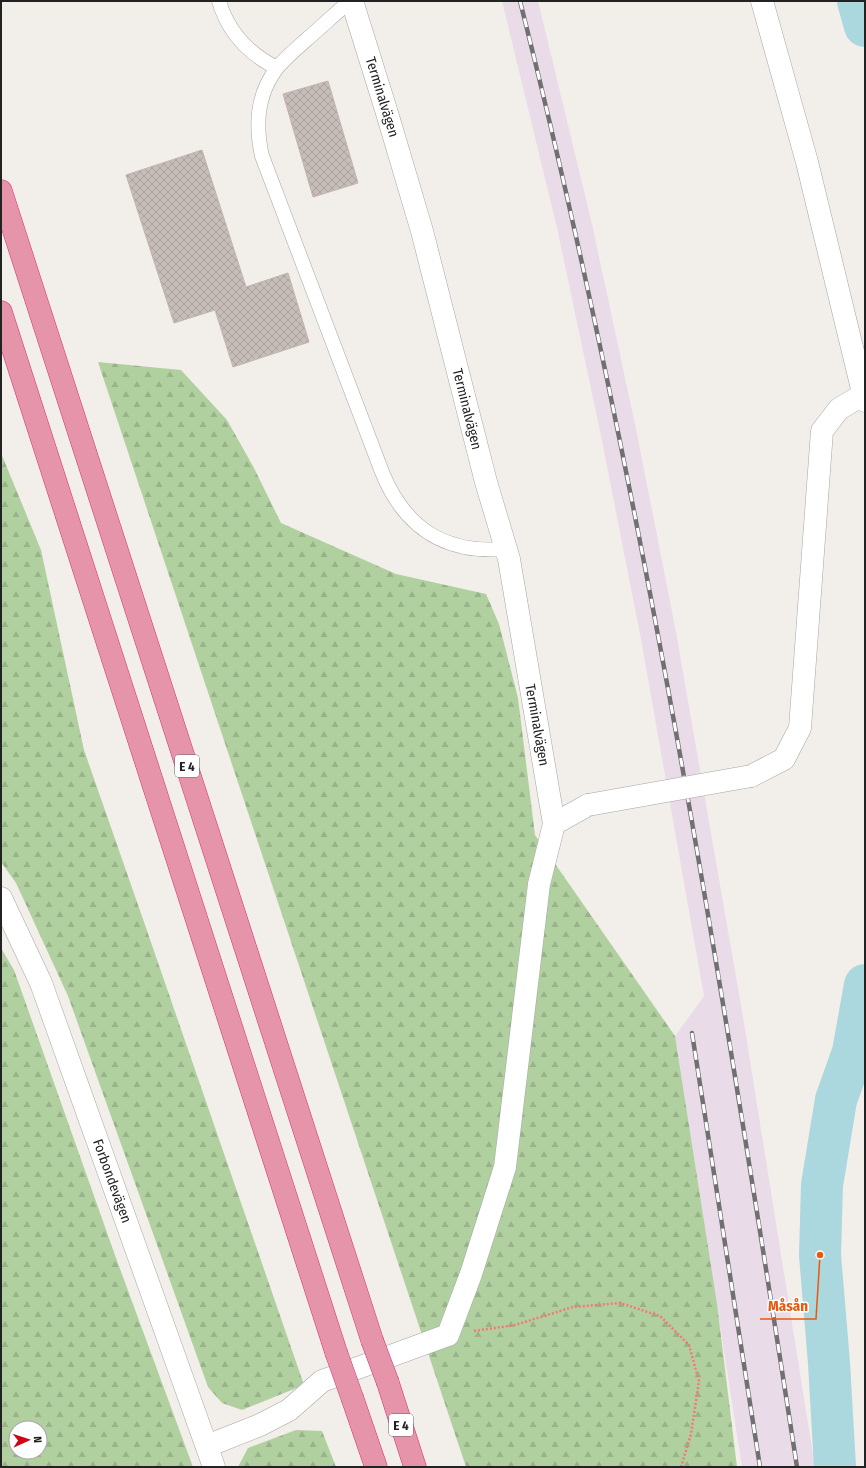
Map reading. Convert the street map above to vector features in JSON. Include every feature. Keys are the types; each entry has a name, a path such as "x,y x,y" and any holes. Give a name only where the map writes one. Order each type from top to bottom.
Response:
{"highway":[{"name":"E 4","path":"1,191 372,1340 388,1383 415,1467"},
{"path":"1,312 336,1352 376,1467"}],"street":[{"name":"Terminalvägen","path":"351,1 387,113 422,231 486,482 509,559 554,824"},
{"path":"207,1446 260,1425 289,1410 322,1381 448,1335 471,1274 504,1167 539,884 554,824 588,805 752,776 784,759 800,728 822,431 839,410 864,398 808,162 762,1"},
{"name":"Forbondevägen","path":"1,898 41,983 214,1467"}],"lane":[{"path":"219,1 227,22 236,36 248,49 262,60 277,68"},
{"path":"351,1 277,68 263,95 258,110 258,133 262,156 388,488 408,516 420,527 434,536 450,544 468,549 506,549"}],"path":[{"path":"448,1335 515,1325 573,1307 620,1303 660,1316 689,1345 699,1381 691,1434 681,1467"}],"shaded area":[{"path":"502,1 538,1 592,224 636,429 676,632 743,1017 815,1467 742,1467 675,1036 704,996 641,639 601,436 558,232"}],"green space":[{"path":"98,362 181,370 227,420 254,468 281,523 396,574 486,594 499,624 518,698 535,835 675,1036 717,1304 737,1467 466,1467"},
{"path":"1,453 41,550 84,750 304,1385 242,1410 222,1403 208,1387 68,996 16,883 1,862"},
{"path":"1,948 14,970 116,1258 193,1467 1,1467"},
{"path":"296,1430 322,1431 336,1467 238,1467 248,1448"}],"building":[{"path":"328,81 358,183 313,197 283,94"},
{"path":"202,150 246,287 288,273 309,342 233,367 215,310 174,323 126,175"}],"waterway":[{"path":"858,1 865,26"},
{"path":"835,1467 829,1363 820,1255 822,1185 836,1100 853,1052 865,985"}],"railway":[{"path":"520,1 564,183 604,365 676,731 739,1099 797,1467"},
{"path":"692,1033 760,1467"}],"place":[{"name":"Måsån","path":"820,1255"}]}
